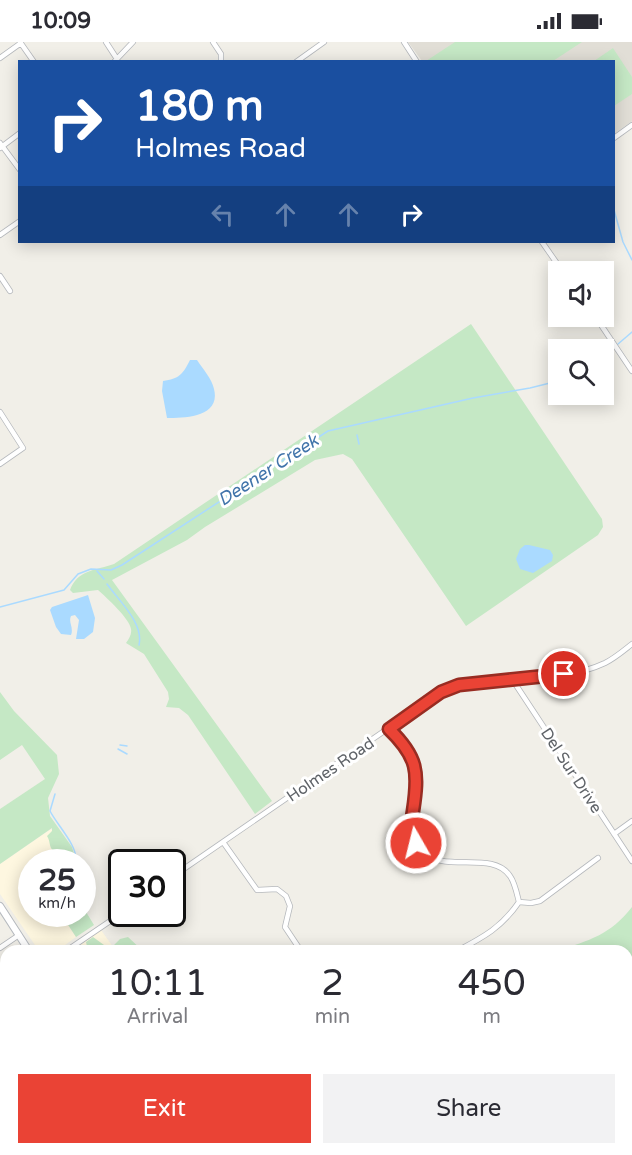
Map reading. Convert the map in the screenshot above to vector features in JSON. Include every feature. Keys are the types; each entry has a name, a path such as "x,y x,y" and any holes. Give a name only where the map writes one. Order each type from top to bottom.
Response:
{"main road":[{"path":"0,906 25,945"}],"street":[{"path":"106,42 116,60 133,42"},
{"path":"213,42 221,54 221,60"},
{"path":"299,60 324,42"},
{"path":"404,42 416,60"},
{"path":"0,58 21,43 33,60"},
{"path":"615,137 632,126"},
{"path":"18,134 1,145 18,167"},
{"path":"0,235 18,223"},
{"path":"543,243 555,261"},
{"path":"0,276 10,291"},
{"path":"602,327 632,371"},
{"path":"0,412 23,447 0,464"},
{"name":"Holmes Road","path":"186,868 441,692 459,685 552,676 590,669 613,658 632,644"},
{"name":"Del Sur Drive","path":"512,679 632,861"},
{"path":"389,729 407,749 415,764 416,789 410,829 423,852 442,861 486,864 501,868 512,878 519,902 508,919 468,945"},
{"path":"614,834 632,822"},
{"path":"223,843 257,890 277,890 286,896 290,906 285,927 297,945"},
{"path":"519,902 540,901 598,858"},
{"path":"75,945 108,922"},
{"path":"4,945 19,935"}],"shaded area":[{"path":"408,42 632,42 632,121 615,133 615,60 421,60"},
{"path":"51,829 65,849 22,849"},
{"path":"18,852 18,920 0,894 0,864"},
{"path":"23,927 69,927 76,937 65,945 35,945"},
{"path":"101,930 112,945 80,945"}],"green space":[{"path":"455,42 582,42 555,60 428,60"},
{"path":"613,48 632,77 632,94 615,105 615,60 595,60"},
{"path":"471,324 602,519 603,527 598,535 466,626 352,459 343,454 315,460 187,540 112,580 272,801 255,814 188,715 179,708 166,707 169,699 168,692 144,654 126,643 131,635 131,629 122,614 98,590 73,593 70,590 73,583 83,575 114,564"},
{"path":"0,692 14,711 57,755 59,774 48,798 50,816 73,849 51,848 47,836 52,828 22,849 18,849 18,852 0,864 0,809 45,779 22,745 0,760"},
{"path":"632,907 632,945 574,945 599,935"},
{"path":"69,927 91,927 76,937"},
{"path":"93,937 104,945 87,945 86,942"},
{"path":"128,937 137,945 114,945 120,939"}],"water":[{"path":"190,360 197,360 207,374 214,389 215,398 212,405 200,414 167,418 162,391 163,381 180,375"},
{"path":"525,545 550,550 553,555 552,561 533,573 520,569 516,559 520,549"},
{"path":"88,595 95,618 93,632 84,639 76,639 79,620 75,615 70,618 71,635 61,634 50,610 52,607"}],"waterway":[{"path":"615,214 623,242 632,260"},
{"name":"Deener Creek","path":"618,344 632,332"},
{"name":"Deener Creek","path":"0,607 64,590 78,574 91,569 111,570 122,565 328,431 548,384"},
{"path":"357,435 359,444"},
{"path":"97,571 104,579"},
{"path":"107,584 134,621 140,637 139,645"},
{"path":"120,745 127,746"},
{"path":"118,749 127,754"},
{"path":"55,794 50,811 74,849"}],"route":[{"path":"416,843 410,829 417,777 415,764 400,739 389,729 441,692 459,685 564,674"}]}
